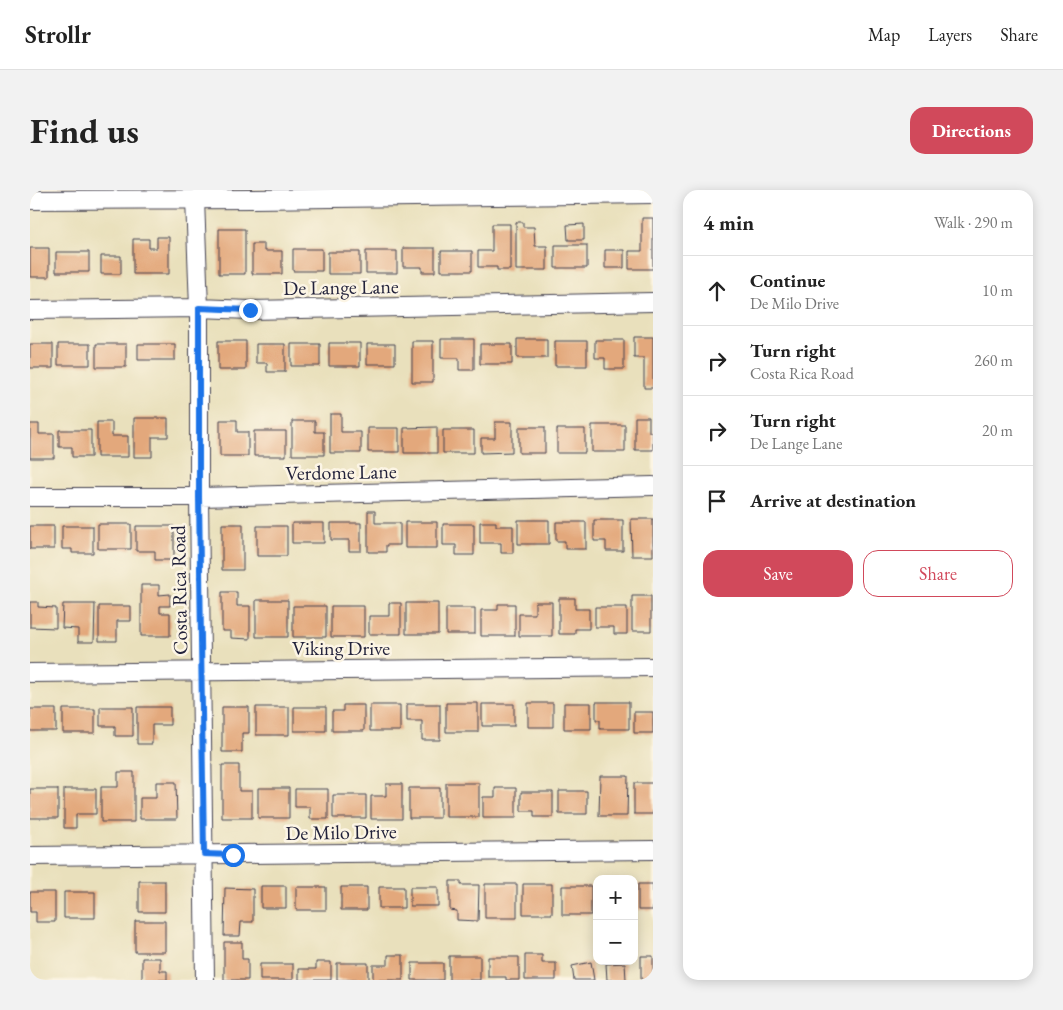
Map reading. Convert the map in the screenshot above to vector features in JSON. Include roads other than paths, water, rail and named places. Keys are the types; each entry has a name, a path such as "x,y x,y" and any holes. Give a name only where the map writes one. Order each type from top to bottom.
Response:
{"street":[{"path":"30,200 653,194"},
{"name":"Costa Rica Road","path":"195,198 199,308 199,497 205,980"},
{"name":"De Lange Lane","path":"30,310 260,309 653,302"},
{"name":"Verdome Lane","path":"30,497 199,497 653,486"},
{"name":"Viking Drive","path":"30,673 653,667"},
{"name":"De Milo Drive","path":"30,856 653,850"}]}
